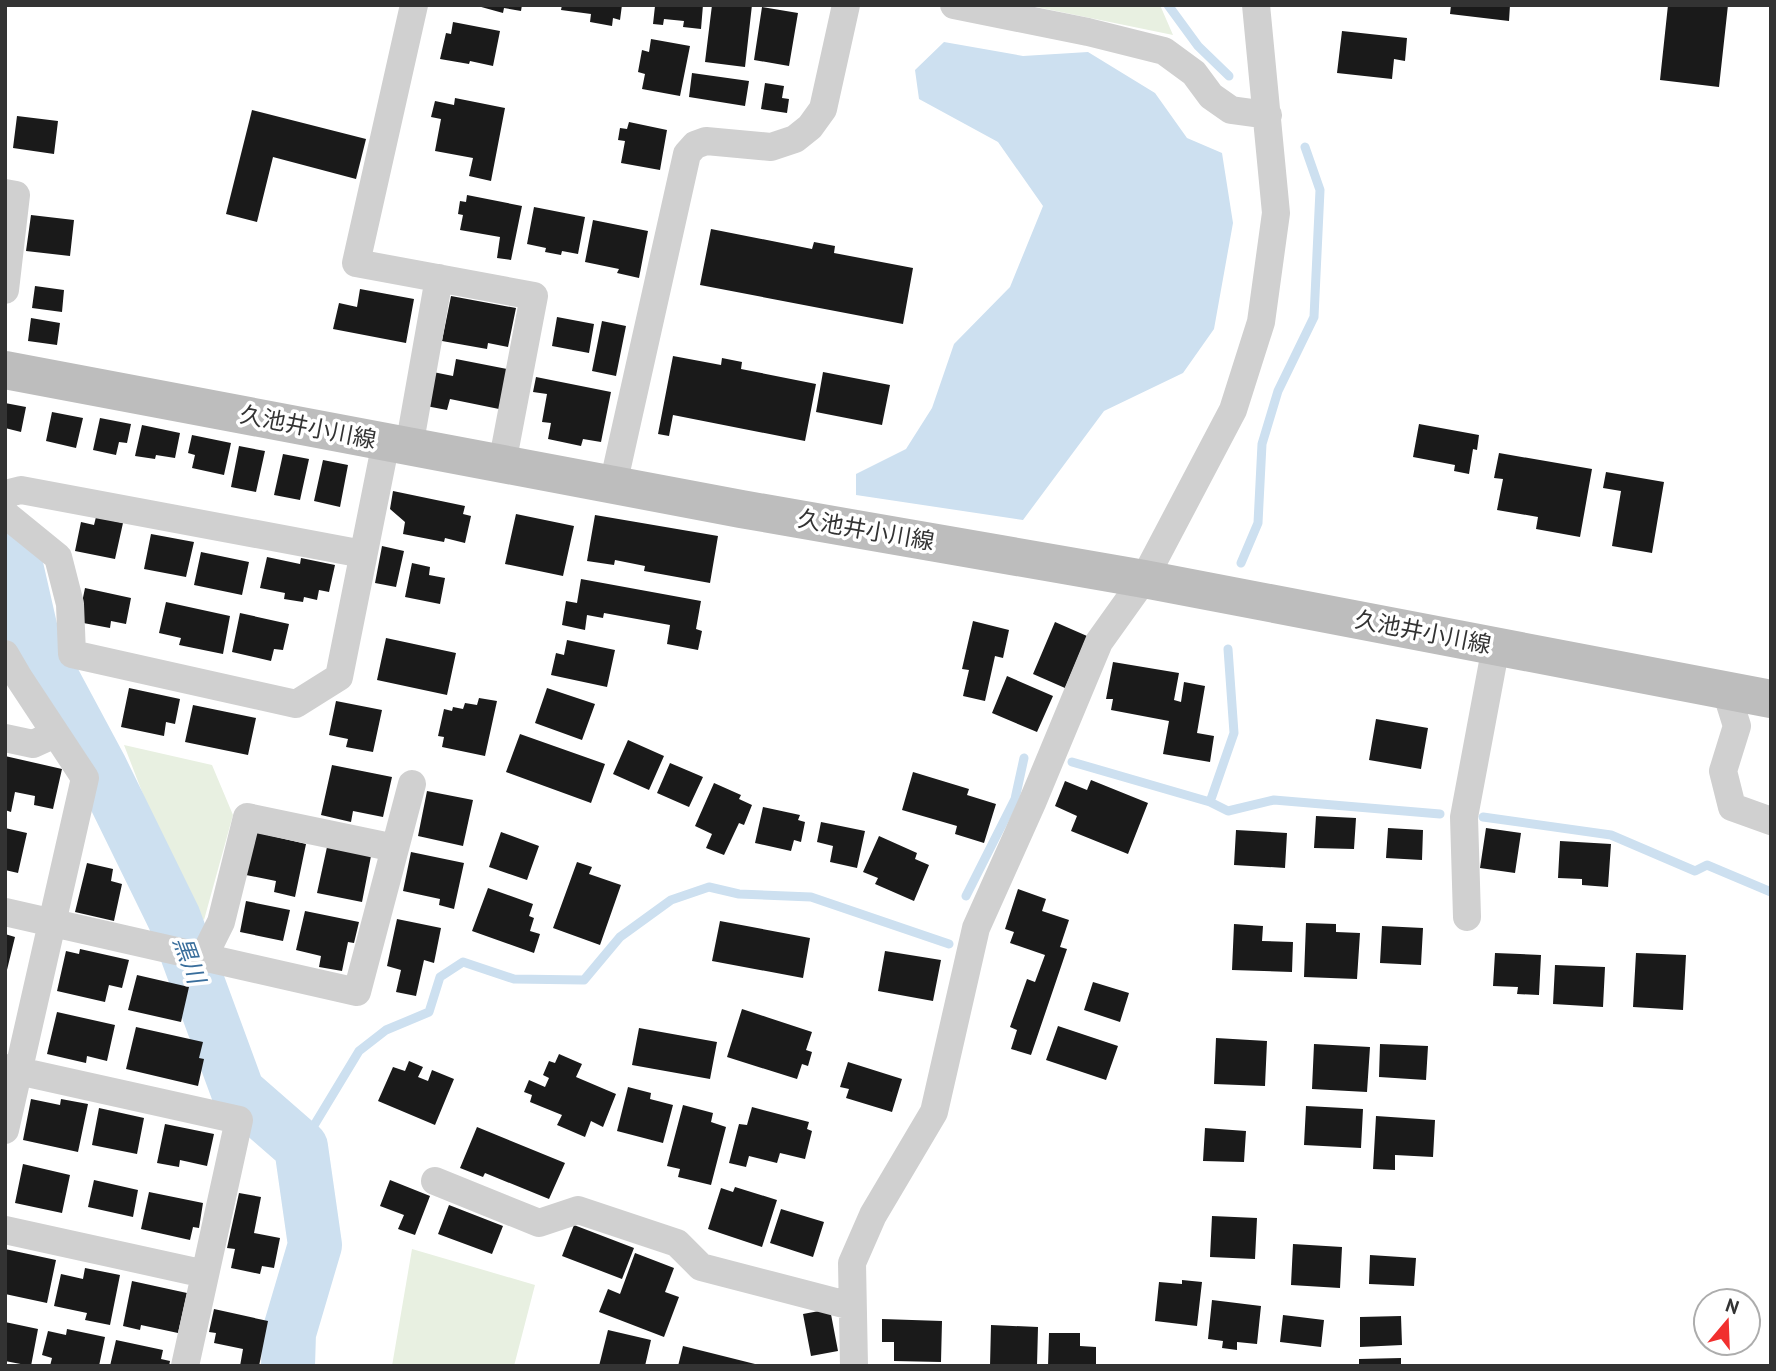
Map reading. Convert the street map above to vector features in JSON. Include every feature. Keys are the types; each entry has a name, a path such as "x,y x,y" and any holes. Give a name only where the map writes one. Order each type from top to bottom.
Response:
{"street":[{"path":"414,5 356,263 534,296 502,464"},
{"path":"613,485 687,155 695,145 706,141 771,147 795,139 810,127 822,109 846,5"},
{"path":"954,5 1164,51 1194,72 1211,96 1231,110 1268,115"},
{"path":"854,1366 852,1264 873,1215 934,1112 976,928 1099,642 1144,579 1233,410 1261,322 1276,213 1256,5"},
{"path":"5,193 16,195 5,290"},
{"path":"5,514 58,557 70,604 72,654 296,704 339,677 363,554 398,444 439,278"},
{"name":"久池井小川線","path":"5,370 613,485 1144,579 1771,699"},
{"path":"5,494 21,490 363,554"},
{"path":"1467,917 1464,817 1496,646"},
{"path":"5,654 85,778 12,1070 5,1130"},
{"path":"1726,691 1737,726 1723,771 1732,807 1771,821"},
{"path":"5,738 33,744 55,734"},
{"path":"5,912 163,949 212,954 356,992 412,784"},
{"path":"212,954 247,817 395,848"},
{"path":"12,1070 240,1120 185,1366"},
{"path":"435,1181 539,1223 578,1210 677,1243 701,1267 851,1306"},
{"path":"5,1230 205,1274"}],"green space":[{"path":"1027,5 1160,5 1173,35"},
{"path":"124,745 212,765 233,815 204,920 184,901"},
{"path":"412,1249 535,1285 514,1366 392,1366"}],"water":[{"path":"944,42 1023,56 1088,52 1155,93 1187,138 1222,153 1233,223 1214,329 1183,373 1104,411 1023,520 856,495 856,474 906,449 932,408 954,344 1010,287 1043,206 998,142 919,99 915,70"}],"building":[{"path":"474,5 522,5 521,11 504,8 503,13"},
{"path":"562,5 622,5 620,20 613,18 612,26 590,22 591,14 561,10"},
{"path":"703,5 701,29 683,27 684,21 664,19 663,25 653,24 655,6"},
{"path":"712,5 752,5 745,67 705,62"},
{"path":"1451,5 1510,5 1509,21 1450,14"},
{"path":"1668,5 1728,5 1719,87 1660,80"},
{"path":"762,7 798,13 789,66 754,60"},
{"path":"453,22 500,31 493,66 440,59 446,33 451,34"},
{"path":"1342,31 1407,38 1405,61 1394,59 1392,79 1337,73"},
{"path":"651,39 690,46 680,96 642,89 645,74 638,72 642,50 649,52"},
{"path":"692,73 749,81 745,106 689,97"},
{"path":"765,83 784,86 782,98 789,99 787,113 761,109"},
{"path":"455,98 505,108 491,181 469,176 473,158 435,151 441,119 431,117 435,101 454,105"},
{"path":"252,110 366,139 356,179 273,157 257,222 226,214"},
{"path":"17,116 58,121 54,154 13,148"},
{"path":"629,122 667,130 660,170 621,163 625,141 618,140 620,128 627,129"},
{"path":"467,195 522,206 511,260 497,258 500,237 460,230 463,215 458,214 460,201 466,202"},
{"path":"534,207 585,217 578,254 545,252 546,248 527,244"},
{"path":"31,215 74,220 70,256 26,251"},
{"path":"593,220 648,231 639,278 617,273 619,269 585,262"},
{"path":"711,229 812,249 814,242 835,246 834,253 913,268 903,324 700,285"},
{"path":"35,286 64,290 62,312 32,308"},
{"path":"360,289 414,299 406,343 333,329 339,303 357,307"},
{"path":"451,296 516,308 508,347 488,343 487,349 442,341"},
{"path":"557,317 594,324 589,353 552,346"},
{"path":"31,318 60,323 57,345 28,341"},
{"path":"602,321 626,326 616,376 592,371"},
{"path":"673,356 721,365 722,358 742,362 741,369 816,384 805,441 673,415 669,436 658,434"},
{"path":"456,359 507,369 499,409 450,399 447,410 426,406 433,372 453,376"},
{"path":"823,372 890,385 882,425 816,412"},
{"path":"536,377 611,392 601,442 583,439 581,446 548,439 551,423 542,422 547,394 533,392"},
{"path":"5,403 26,407 21,432 5,428"},
{"path":"52,412 83,418 76,448 46,441"},
{"path":"100,418 131,424 127,443 119,442 116,455 93,450"},
{"path":"1419,424 1479,435 1477,450 1473,449 1469,474 1454,471 1455,465 1413,457"},
{"path":"142,425 180,433 175,458 135,456"},
{"path":"192,435 231,443 224,475 192,468 195,455 188,453"},
{"path":"239,446 265,451 256,492 231,487"},
{"path":"1499,453 1592,469 1580,537 1536,529 1538,517 1497,510 1503,479 1494,478"},
{"path":"283,454 309,459 300,500 274,495"},
{"path":"323,460 348,465 340,507 314,501"},
{"path":"1606,472 1664,482 1652,553 1612,546 1621,491 1603,488"},
{"path":"393,491 465,506 463,514 471,516 465,543 403,534 405,522 390,509"},
{"path":"516,514 574,526 563,576 505,564"},
{"path":"595,515 718,536 710,583 644,571 645,566 615,560 614,565 587,561"},
{"path":"96,517 123,523 115,559 75,551 81,522 94,525"},
{"path":"151,534 194,542 186,577 144,569"},
{"path":"382,546 404,551 396,587 375,583"},
{"path":"201,552 249,562 242,595 194,585"},
{"path":"267,557 300,564 301,558 335,565 329,592 319,590 317,600 304,597 303,602 284,599 285,593 260,588"},
{"path":"412,563 430,567 429,575 445,578 440,604 405,597"},
{"path":"581,579 701,601 696,629 702,631 698,650 667,644 670,625 604,613 603,618 587,615 585,630 562,625 566,601 577,603"},
{"path":"85,588 131,598 126,624 111,621 110,628 78,622"},
{"path":"166,602 230,616 223,654 179,645 181,638 159,633"},
{"path":"240,613 289,624 283,650 274,649 271,661 232,652"},
{"path":"973,621 1009,630 1003,658 995,656 985,701 963,696 969,670 962,669"},
{"path":"1055,622 1087,636 1065,688 1033,674"},
{"path":"386,638 456,653 447,695 377,680"},
{"path":"567,640 615,650 607,687 551,675 556,653 564,655"},
{"path":"1113,662 1179,673 1174,700 1181,702 1184,682 1205,686 1197,733 1214,736 1210,762 1163,754 1169,721 1111,710 1113,699 1106,699"},
{"path":"1007,676 1053,696 1037,732 992,713"},
{"path":"129,688 180,699 175,724 166,722 164,736 121,727"},
{"path":"547,688 595,704 582,740 535,723"},
{"path":"479,698 497,701 485,756 442,747 444,737 438,736 444,709 463,709 465,703 477,705"},
{"path":"336,701 382,710 373,752 346,747 348,739 329,735"},
{"path":"193,705 256,718 248,755 185,742"},
{"path":"1376,719 1428,728 1421,769 1369,760"},
{"path":"520,734 605,764 591,803 506,772"},
{"path":"628,740 664,756 649,790 613,774"},
{"path":"5,756 62,769 53,809 34,805 35,796 15,792 11,812 5,810"},
{"path":"670,763 703,777 689,807 657,793"},
{"path":"332,765 392,777 383,817 353,811 351,822 321,815"},
{"path":"913,772 969,789 967,795 996,804 984,843 955,834 957,826 902,810"},
{"path":"1091,780 1148,803 1128,854 1071,831 1077,816 1055,806 1065,781 1087,790"},
{"path":"714,783 741,795 739,799 752,805 744,825 739,823 724,855 706,848 712,834 695,826"},
{"path":"427,791 473,800 463,846 418,836"},
{"path":"763,807 800,815 798,820 805,822 801,842 794,840 791,851 755,843"},
{"path":"1316,816 1356,818 1354,849 1314,848"},
{"path":"821,822 865,831 857,868 830,862 833,846 817,842"},
{"path":"5,828 27,833 18,873 5,870"},
{"path":"1388,828 1423,830 1422,860 1386,858"},
{"path":"1486,828 1521,833 1515,873 1480,868"},
{"path":"1236,830 1287,833 1285,868 1234,865"},
{"path":"255,832 306,844 295,897 274,892 276,881 246,875"},
{"path":"501,832 539,846 527,880 489,867"},
{"path":"879,836 917,853 915,859 929,865 914,901 875,884 878,878 863,872"},
{"path":"1560,841 1611,844 1608,887 1582,885 1582,879 1558,878"},
{"path":"327,847 371,856 362,902 317,893"},
{"path":"411,852 464,863 454,909 439,905 440,899 403,891"},
{"path":"577,862 592,867 589,874 621,885 600,945 553,928"},
{"path":"87,863 113,869 111,881 122,884 114,921 75,912"},
{"path":"488,888 533,904 529,916 534,918 530,931 540,934 534,953 472,931"},
{"path":"1018,889 1046,899 1042,911 1069,920 1060,947 1067,949 1031,1055 1011,1049 1017,1030 1010,1027 1027,979 1035,982 1045,955 1010,943 1014,932 1005,929"},
{"path":"246,901 290,910 283,941 240,932"},
{"path":"305,911 359,922 354,943 348,942 342,971 319,967 321,956 296,950"},
{"path":"397,919 441,928 434,963 424,960 416,996 396,992 401,970 387,966"},
{"path":"720,921 810,938 803,978 712,961"},
{"path":"1306,923 1336,924 1336,932 1360,933 1357,979 1304,977"},
{"path":"1234,924 1263,926 1262,941 1293,942 1292,972 1232,970"},
{"path":"1382,926 1423,928 1421,965 1380,963"},
{"path":"5,934 15,937 6,974 5,974"},
{"path":"80,949 129,960 122,988 109,985 105,1002 57,991 66,951 79,954"},
{"path":"885,951 941,960 933,1001 878,991"},
{"path":"1495,953 1541,955 1539,995 1517,994 1518,987 1493,986"},
{"path":"1636,953 1686,955 1683,1010 1633,1007"},
{"path":"1555,965 1605,967 1603,1007 1553,1004"},
{"path":"137,975 189,987 181,1022 128,1010"},
{"path":"1093,982 1129,993 1120,1022 1084,1010"},
{"path":"742,1009 812,1032 806,1050 812,1052 808,1066 802,1064 797,1079 727,1057"},
{"path":"57,1012 115,1025 107,1061 87,1056 86,1063 47,1054"},
{"path":"1058,1026 1118,1046 1106,1080 1046,1060"},
{"path":"136,1027 203,1042 199,1058 204,1059 198,1086 126,1069"},
{"path":"639,1028 717,1042 710,1079 632,1065"},
{"path":"1216,1038 1267,1041 1265,1086 1214,1084"},
{"path":"1314,1044 1370,1047 1367,1092 1312,1089"},
{"path":"1380,1044 1428,1046 1426,1080 1379,1077"},
{"path":"559,1054 582,1064 576,1077 616,1094 603,1127 591,1121 585,1137 557,1125 562,1115 530,1102 532,1095 524,1092 529,1080 545,1087 549,1078 543,1075 549,1061 555,1063"},
{"path":"409,1061 423,1067 418,1077 428,1081 432,1070 454,1079 435,1125 378,1101 393,1067 405,1071"},
{"path":"848,1062 902,1079 892,1112 846,1098 849,1089 840,1087"},
{"path":"628,1087 651,1093 650,1099 673,1105 663,1143 617,1131"},
{"path":"31,1099 60,1105 61,1099 88,1104 78,1152 23,1140"},
{"path":"683,1105 713,1113 711,1122 726,1127 711,1185 678,1177 680,1169 667,1166"},
{"path":"1306,1106 1363,1109 1361,1148 1304,1145"},
{"path":"752,1107 809,1122 807,1129 812,1131 805,1159 780,1153 777,1163 749,1156 746,1167 729,1163 739,1124 747,1125"},
{"path":"99,1108 144,1118 137,1154 92,1145"},
{"path":"1376,1116 1435,1120 1433,1157 1395,1155 1395,1170 1373,1169"},
{"path":"165,1124 214,1134 207,1166 180,1160 179,1167 157,1163"},
{"path":"477,1127 565,1163 549,1199 485,1173 483,1177 460,1168"},
{"path":"1205,1128 1246,1131 1244,1162 1203,1161"},
{"path":"23,1164 70,1175 62,1213 15,1203"},
{"path":"94,1180 138,1190 133,1217 88,1207"},
{"path":"390,1180 430,1196 415,1235 398,1229 404,1215 380,1206"},
{"path":"735,1187 777,1200 762,1247 708,1229 721,1188 733,1192"},
{"path":"149,1192 203,1203 199,1228 193,1227 190,1240 141,1229"},
{"path":"239,1193 261,1197 254,1233 280,1238 274,1268 262,1266 260,1274 231,1268 235,1249 227,1248"},
{"path":"449,1205 503,1226 492,1254 438,1234"},
{"path":"781,1209 824,1222 813,1257 770,1243"},
{"path":"1212,1216 1257,1218 1255,1259 1210,1257"},
{"path":"574,1225 634,1248 622,1279 562,1256"},
{"path":"1293,1244 1342,1247 1340,1288 1291,1285"},
{"path":"5,1249 56,1260 47,1303 5,1294"},
{"path":"635,1253 674,1268 665,1292 679,1297 664,1337 599,1312 608,1289 620,1294"},
{"path":"1370,1255 1416,1258 1414,1286 1369,1284"},
{"path":"85,1268 120,1275 110,1325 85,1320 87,1313 54,1306 61,1274 83,1279"},
{"path":"1182,1280 1202,1282 1197,1326 1155,1321 1159,1282 1182,1284"},
{"path":"132,1281 187,1293 178,1333 141,1325 140,1330 123,1326"},
{"path":"1212,1300 1261,1306 1257,1344 1237,1342 1237,1350 1222,1348 1223,1341 1208,1339"},
{"path":"214,1309 268,1321 259,1366 240,1366 243,1349 214,1343 216,1333 209,1332"},
{"path":"830,1309 838,1351 811,1356 803,1314"},
{"path":"1283,1315 1324,1320 1321,1347 1280,1342"},
{"path":"1401,1316 1402,1345 1360,1347 1360,1317"},
{"path":"882,1319 942,1321 941,1362 894,1361 894,1342 882,1342"},
{"path":"5,1322 38,1329 31,1366 5,1361"},
{"path":"991,1325 1038,1327 1037,1366 990,1366"},
{"path":"67,1329 105,1337 99,1366 50,1366 52,1358 42,1355 48,1331 66,1335"},
{"path":"608,1330 651,1340 645,1366 599,1366"},
{"path":"1049,1333 1080,1333 1080,1346 1096,1347 1096,1366 1048,1366"},
{"path":"116,1340 163,1350 161,1359 170,1361 169,1366 110,1366"},
{"path":"683,1346 759,1365 759,1366 678,1366"},
{"path":"1401,1358 1401,1366 1359,1366 1359,1359"}],"waterway":[{"path":"1168,5 1198,46 1229,76"},
{"path":"1241,563 1258,523 1262,444 1278,391 1314,317 1320,190 1305,147"},
{"name":"黒川","path":"5,557 16,565 34,644 100,767 174,918 238,1092 301,1147 315,1245 289,1333 288,1366"},
{"path":"1072,762 1210,802 1234,733 1228,649"},
{"path":"966,896 1015,799 1024,758"},
{"path":"1210,802 1228,811 1274,800 1440,814"},
{"path":"1483,817 1611,835 1695,871 1707,865 1771,892"},
{"path":"301,1147 359,1051 386,1030 429,1012 440,977 463,962 514,979 584,980 620,937 671,900 709,887 739,894 811,897 949,944"}]}
